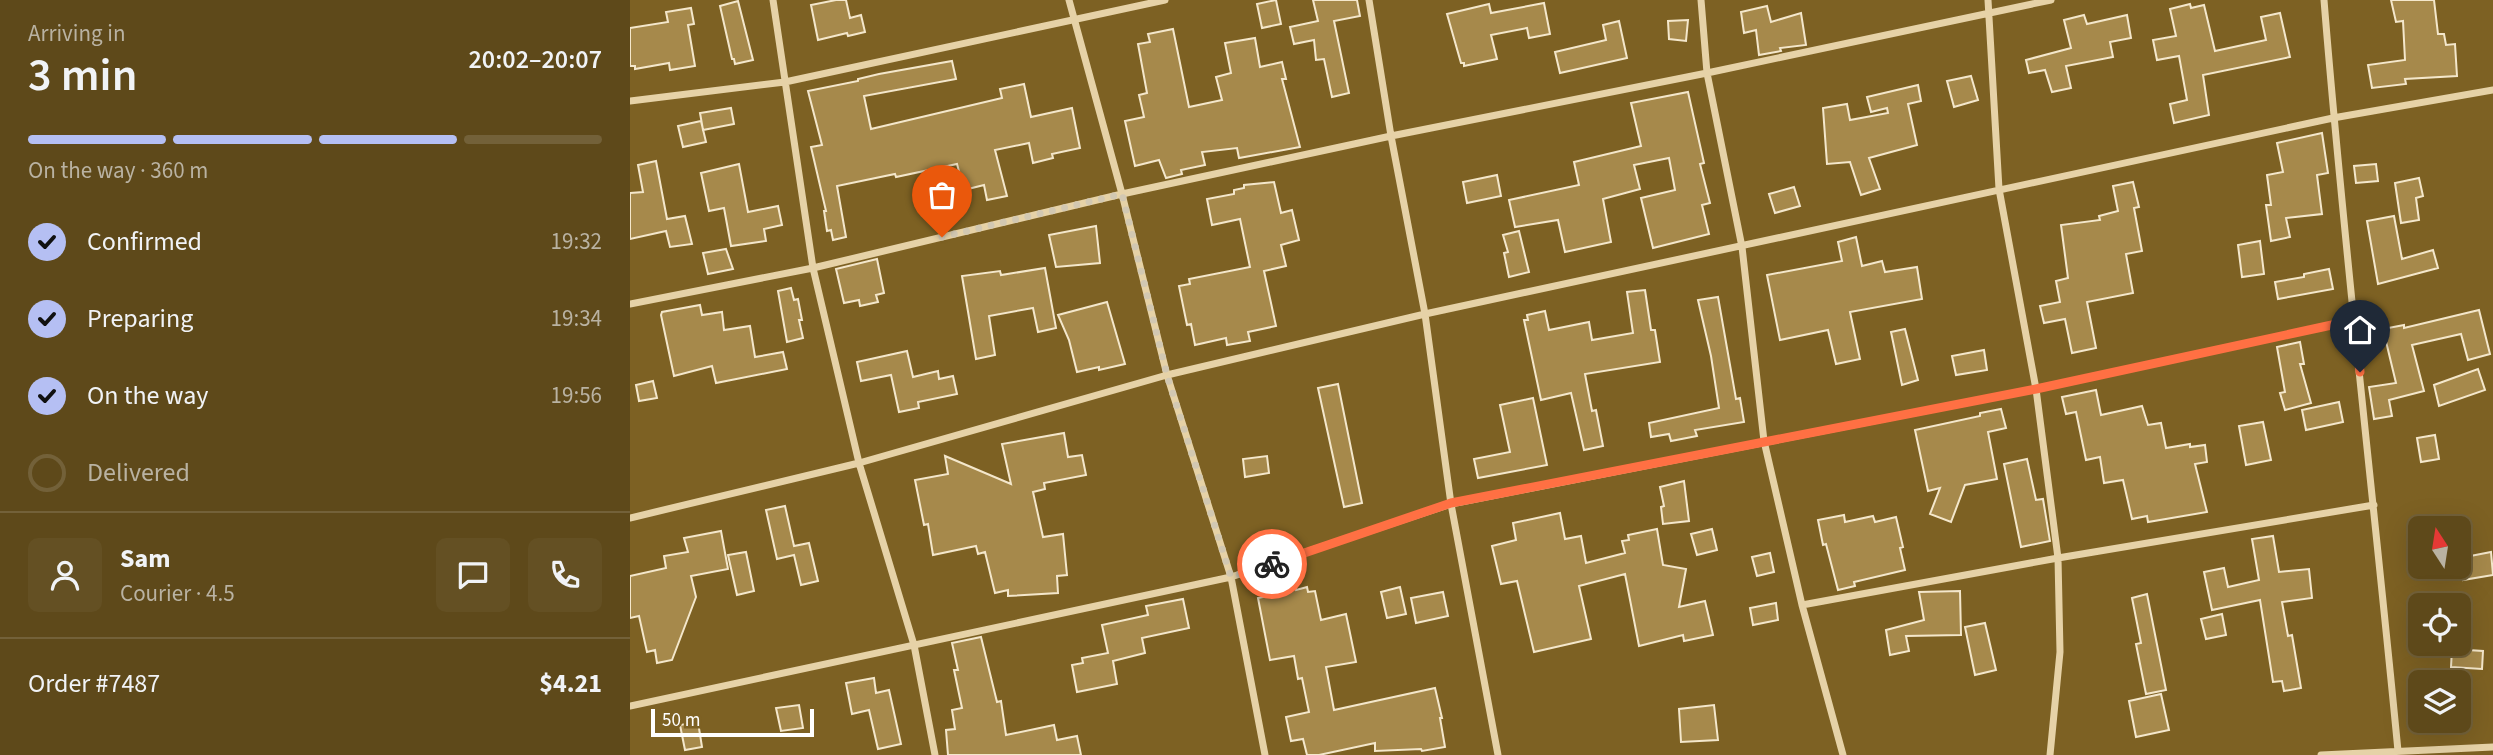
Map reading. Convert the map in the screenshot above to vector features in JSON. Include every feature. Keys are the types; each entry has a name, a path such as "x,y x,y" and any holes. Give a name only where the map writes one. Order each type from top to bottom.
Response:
{"street":[{"path":"773,0 813,268 859,463 914,645 935,755"},
{"path":"1069,0 1122,194 1167,375 1231,577 1265,755"},
{"path":"630,101 785,82 1165,0"},
{"path":"1369,0 1391,136 1425,314 1451,503 1498,755"},
{"path":"1701,0 1707,73 1742,247 1764,441 1802,605 1843,755"},
{"path":"1987,0 1999,189 2036,389 2058,558 2060,652 2050,755"},
{"path":"630,304 813,268 1122,194 1391,136 1707,73 2050,0"},
{"path":"2324,0 2333,118 2375,505 2398,751"},
{"path":"630,518 859,463 1167,375 1425,314 2333,118 2493,90"},
{"path":"630,706 1231,577 1451,503 2036,389 2355,320"},
{"path":"1802,605 2058,558 2375,505"},
{"path":"2321,755 2493,747"}],"building":[{"path":"846,0 850,18 861,15 865,32 818,40 811,5"},
{"path":"1276,0 1281,24 1262,28 1257,4"},
{"path":"1313,0 1357,0 1360,16 1334,21 1349,93 1332,97 1324,59 1316,60 1314,40 1294,44 1290,27 1318,21"},
{"path":"2391,0 2434,0 2438,34 2444,34 2446,45 2455,44 2457,76 2405,79 2406,84 2372,88 2368,65 2405,60 2403,21 2396,22"},
{"path":"738,1 753,60 735,64 720,6"},
{"path":"1544,3 1550,34 1529,38 1527,28 1491,35 1497,59 1464,66 1464,63 1461,63 1447,14 1489,4 1491,13"},
{"path":"2190,4 2191,8 2204,5 2215,51 2266,40 2261,17 2280,13 2290,57 2203,75 2209,115 2174,123 2170,104 2187,100 2179,56 2157,60 2153,40 2176,36 2170,9"},
{"path":"1767,6 1771,22 1801,13 1806,45 1780,48 1781,51 1759,55 1756,30 1744,33 1741,12"},
{"path":"691,8 694,24 688,25 695,66 670,70 669,63 635,69 635,66 630,66 630,28 668,22 666,12"},
{"path":"2084,15 2087,24 2127,15 2131,38 2110,42 2113,57 2066,66 2071,88 2052,92 2045,70 2029,73 2026,60 2071,48 2064,20"},
{"path":"1688,20 1686,41 1669,39 1668,21"},
{"path":"1619,21 1627,58 1560,73 1555,52 1606,40 1603,25"},
{"path":"1173,29 1189,107 1222,100 1216,77 1231,73 1225,43 1255,38 1260,67 1282,62 1286,79 1282,79 1300,147 1239,158 1237,148 1202,152 1205,165 1181,170 1182,174 1166,178 1159,160 1135,166 1125,121 1144,117 1139,95 1147,93 1138,44 1150,42 1148,34"},
{"path":"952,61 956,79 864,96 871,129 1002,98 1000,89 1024,84 1031,117 1072,108 1080,148 1052,154 1053,158 1033,163 1029,143 995,150 1007,196 987,200 984,185 964,190 957,164 837,186 846,237 833,240 831,230 827,231 826,211 811,147 822,145 808,91 879,74"},
{"path":"1971,76 1978,100 1954,107 1947,81"},
{"path":"1918,85 1921,101 1908,104 1917,145 1869,158 1880,189 1861,195 1850,162 1827,164 1823,108 1847,104 1850,120 1888,113 1887,108 1871,112 1867,97"},
{"path":"1688,92 1704,163 1700,164 1710,203 1702,205 1709,234 1653,248 1641,198 1675,190 1669,158 1634,165 1640,189 1603,199 1611,242 1565,252 1558,220 1515,227 1509,200 1579,185 1574,162 1641,146 1631,103"},
{"path":"731,108 734,124 703,130 700,113"},
{"path":"701,121 706,142 683,147 678,126"},
{"path":"2322,133 2328,173 2317,175 2322,214 2286,218 2290,237 2271,241 2266,205 2271,205 2267,175 2283,172 2277,143"},
{"path":"656,161 667,219 685,216 692,244 670,247 666,231 630,239 630,193 643,192 638,165"},
{"path":"739,164 748,212 778,206 782,225 764,229 766,241 731,246 724,208 709,211 701,173"},
{"path":"2376,164 2378,181 2356,183 2354,166"},
{"path":"1497,175 1501,196 1467,203 1463,182"},
{"path":"2419,178 2423,196 2416,198 2419,220 2401,223 2395,183"},
{"path":"1274,182 1281,213 1292,210 1299,240 1281,245 1286,266 1264,271 1276,326 1248,332 1250,341 1227,345 1226,338 1195,345 1191,324 1187,325 1179,286 1190,284 1189,279 1250,267 1240,219 1212,225 1207,199 1234,194 1234,190 1244,188 1244,185"},
{"path":"2133,182 2139,207 2134,208 2142,251 2126,254 2133,293 2087,302 2096,348 2072,353 2065,319 2044,323 2040,306 2060,302 2056,281 2068,278 2061,225 2100,220 2099,216 2118,211 2113,186"},
{"path":"1794,187 1800,206 1775,213 1769,194"},
{"path":"2394,216 2402,259 2433,250 2438,268 2378,284 2367,221"},
{"path":"1096,226 1100,263 1056,267 1049,235"},
{"path":"1519,231 1529,272 1509,277 1504,253 1508,252 1503,235"},
{"path":"1856,237 1862,266 1882,261 1885,272 1917,267 1922,299 1850,312 1860,359 1836,364 1828,330 1780,340 1767,275 1842,261 1838,242"},
{"path":"2260,241 2264,274 2242,277 2238,245"},
{"path":"726,249 733,269 708,274 703,253"},
{"path":"877,259 884,293 876,295 878,302 860,306 859,300 844,303 836,269"},
{"path":"1045,268 1056,328 1038,332 1033,308 989,316 995,355 976,359 962,276 1000,271 1001,275"},
{"path":"2329,269 2333,289 2278,299 2275,282"},
{"path":"791,288 794,300 798,299 803,338 787,342 778,291"},
{"path":"1645,290 1651,330 1655,330 1660,362 1585,374 1592,411 1596,410 1603,446 1584,450 1571,393 1541,400 1524,320 1528,320 1527,315 1545,311 1549,330 1589,322 1592,340 1633,333 1627,292"},
{"path":"1718,297 1736,399 1740,398 1744,422 1695,430 1697,436 1671,441 1669,434 1651,437 1649,423 1719,408 1698,300"},
{"path":"1107,302 1125,364 1077,372 1069,340 1058,315"},
{"path":"700,305 702,315 722,312 724,330 750,326 755,357 783,352 787,369 716,383 712,366 674,376 662,312"},
{"path":"2479,310 2490,354 2468,360 2461,334 2412,345 2424,391 2389,400 2392,416 2374,419 2369,387 2396,383 2383,329 2404,325 2404,328"},
{"path":"1905,329 1918,380 1902,385 1891,332"},
{"path":"2300,342 2304,364 2300,364 2311,403 2285,410 2280,393 2285,392 2277,347"},
{"path":"1984,350 1987,370 1956,375 1952,356"},
{"path":"907,351 913,377 938,371 939,379 953,376 957,394 918,402 919,408 899,412 891,375 861,381 857,362"},
{"path":"2478,369 2485,390 2439,406 2434,385"},
{"path":"653,381 657,398 639,401 636,385"},
{"path":"1338,384 1362,503 1344,507 1318,388"},
{"path":"2096,390 2101,415 2142,406 2148,425 2161,423 2166,448 2190,444 2190,447 2205,445 2207,462 2195,464 2207,512 2148,522 2147,516 2132,519 2123,480 2104,483 2100,457 2086,460 2076,412 2066,414 2062,397"},
{"path":"1533,398 1547,465 1478,478 1474,459 1510,452 1500,405"},
{"path":"2339,402 2343,422 2306,430 2302,410"},
{"path":"2001,409 2006,428 1988,432 1997,479 1965,485 1951,522 1930,514 1940,488 1928,491 1915,430"},
{"path":"2263,422 2271,460 2246,465 2239,426"},
{"path":"1064,433 1068,457 1082,455 1086,475 1044,483 1045,489 1033,492 1043,537 1063,534 1067,575 1057,576 1058,593 1008,596 1008,590 995,593 985,552 978,554 976,546 933,555 928,524 924,525 915,480 948,474 945,456 1011,484 1002,444"},
{"path":"2435,435 2439,459 2421,462 2417,438"},
{"path":"1267,456 1269,473 1245,477 1243,459"},
{"path":"2027,459 2036,500 2043,499 2050,541 2021,547 2004,464"},
{"path":"1684,481 1689,521 1663,524 1661,507 1664,506 1660,487"},
{"path":"785,506 794,546 809,543 818,581 801,585 794,555 777,559 766,510"},
{"path":"1560,513 1565,539 1581,536 1586,563 1625,553 1622,541 1629,540 1628,535 1657,529 1663,565 1686,569 1679,607 1705,601 1713,635 1684,641 1683,635 1639,646 1625,574 1579,586 1591,639 1534,652 1517,581 1501,584 1492,546 1516,540 1513,523"},
{"path":"1844,515 1845,522 1873,516 1875,522 1896,517 1905,570 1854,582 1855,586 1838,590 1818,520"},
{"path":"1712,529 1717,550 1697,555 1691,534"},
{"path":"721,531 728,569 691,576 696,597 672,660 657,663 655,650 647,652 639,616 630,618 630,576 666,568 664,556 688,552 684,538"},
{"path":"2273,536 2279,572 2309,569 2312,598 2282,602 2288,636 2292,635 2301,688 2284,691 2282,681 2273,682 2260,600 2212,610 2204,572 2224,568 2228,587 2259,580 2252,539"},
{"path":"746,552 754,591 737,595 728,555"},
{"path":"2491,552 2493,575 2471,579 2471,556"},
{"path":"1770,553 1774,572 1757,576 1752,557"},
{"path":"1294,580 1296,590 1307,587 1308,592 1315,591 1321,620 1346,614 1356,662 1326,667 1334,710 1435,688 1445,747 1422,751 1375,751 1375,743 1307,755 1303,739 1291,741 1286,717 1309,712 1302,678 1298,679 1294,656 1270,660 1258,598 1279,594 1277,584"},
{"path":"1400,587 1406,614 1387,618 1381,592"},
{"path":"1960,591 1961,635 1906,636 1909,651 1890,655 1886,630 1924,620 1919,592"},
{"path":"1443,592 1448,616 1416,623 1411,598"},
{"path":"2147,594 2166,690 2146,694 2136,644 2141,643 2132,598"},
{"path":"1183,599 1189,628 1142,638 1145,653 1113,661 1117,684 1077,692 1072,665 1083,663 1082,658 1108,653 1102,625 1148,615 1146,606"},
{"path":"1776,603 1778,620 1753,625 1750,608"},
{"path":"2222,614 2226,635 2206,639 2201,619"},
{"path":"1985,623 1996,670 1975,675 1965,627"},
{"path":"981,637 997,702 1001,701 1006,735 1054,725 1057,740 1077,736 1081,755 948,755 946,730 955,729 952,710 962,708 954,670 958,670 952,643"},
{"path":"2471,650 2483,651 2482,669 2451,667 2452,656 2471,656"},
{"path":"874,678 876,693 889,690 901,744 878,749 869,710 852,714 846,683"},
{"path":"2161,694 2169,730 2136,737 2129,701"},
{"path":"799,705 803,728 781,731 776,708"},
{"path":"1714,705 1718,740 1681,742 1679,709"},
{"path":"698,722 702,747 685,750 680,725"}],"way so far":[{"path":"942,237 1122,194 1167,375 1231,577 1272,564"}],"route":[{"path":"1272,564 1451,503 2036,389 2355,320 2360,372"}]}
